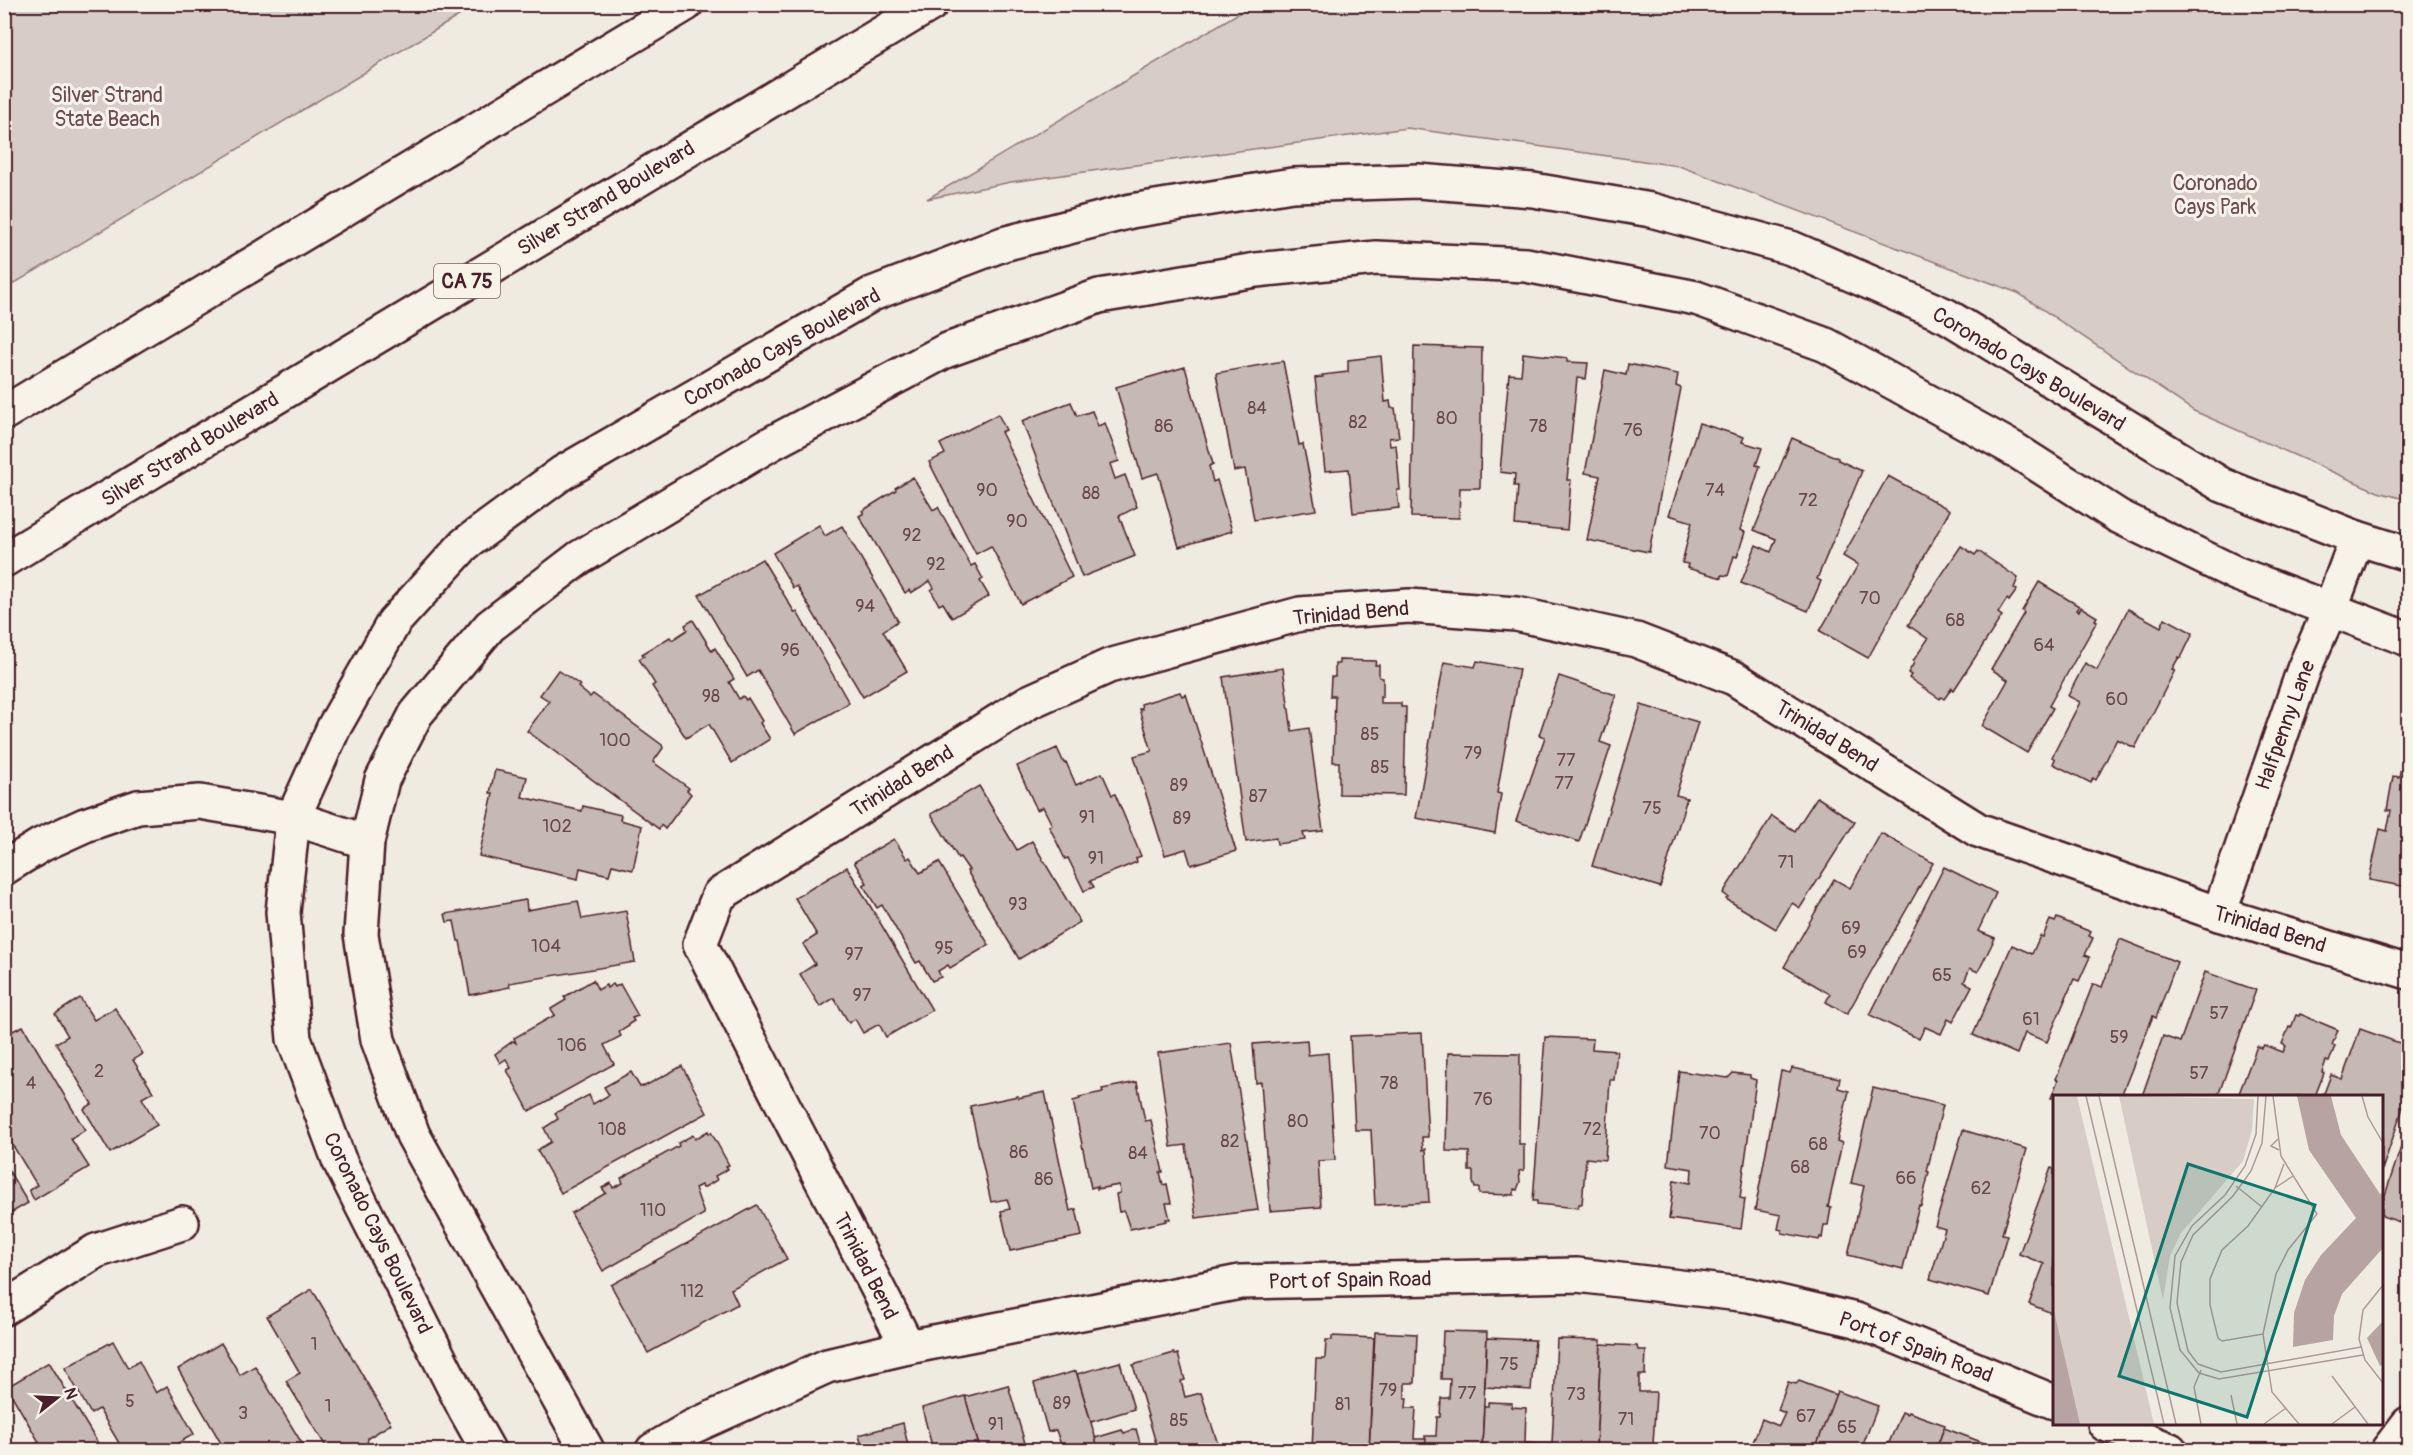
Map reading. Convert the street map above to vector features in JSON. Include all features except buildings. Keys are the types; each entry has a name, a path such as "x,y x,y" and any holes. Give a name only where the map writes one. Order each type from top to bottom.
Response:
{"main road":[{"path":"4,413 687,4"},
{"name":"Silver Strand Boulevard","path":"4,560 931,4"},
{"name":"Coronado Cays Boulevard","path":"488,1450 339,1160 294,1039 283,912 293,818 334,727 394,622 465,544 562,473 872,294 1003,244 1131,211 1292,185 1418,180 1533,190 1651,210 1791,248 1947,316 2222,486 2357,538 2409,554"},
{"path":"587,1450 413,1135 378,1040 362,934 367,842 382,780 416,714 490,626 579,558 770,444 945,351 1099,296 1256,270 1376,258 1526,265 1696,298 1826,345 2012,448 2118,516 2235,573 2409,639"},
{"name":"Halfpenny Lane","path":"2218,914 2304,669 2330,610 2357,538"},
{"name":"Trinidad Bend","path":"908,1347 700,944 719,895 1029,702 1109,666 1300,614 1408,606 1516,614 1636,640 1734,678 1978,830 2218,914 2409,972"},
{"path":"4,868 42,845 85,825 138,807 200,802 293,818 367,842"},
{"path":"4,1308 96,1251 182,1223"},
{"name":"Port of Spain Road","path":"652,1450 692,1427 827,1366 908,1347 1240,1282 1577,1275 1749,1295 1856,1320 2053,1401"},
{"path":"2388,1450 2409,1424"},
{"path":"2108,1425 2170,1450"}],"green space":[{"name":"Silver Strand State Beach","path":"5,4 477,4 477,5 5,289"},
{"name":"Coronado Cays Park","path":"1252,5 2408,5 2408,500 2378,492 2194,411 2018,293 1679,166 1407,128 1011,182 927,199"}]}
